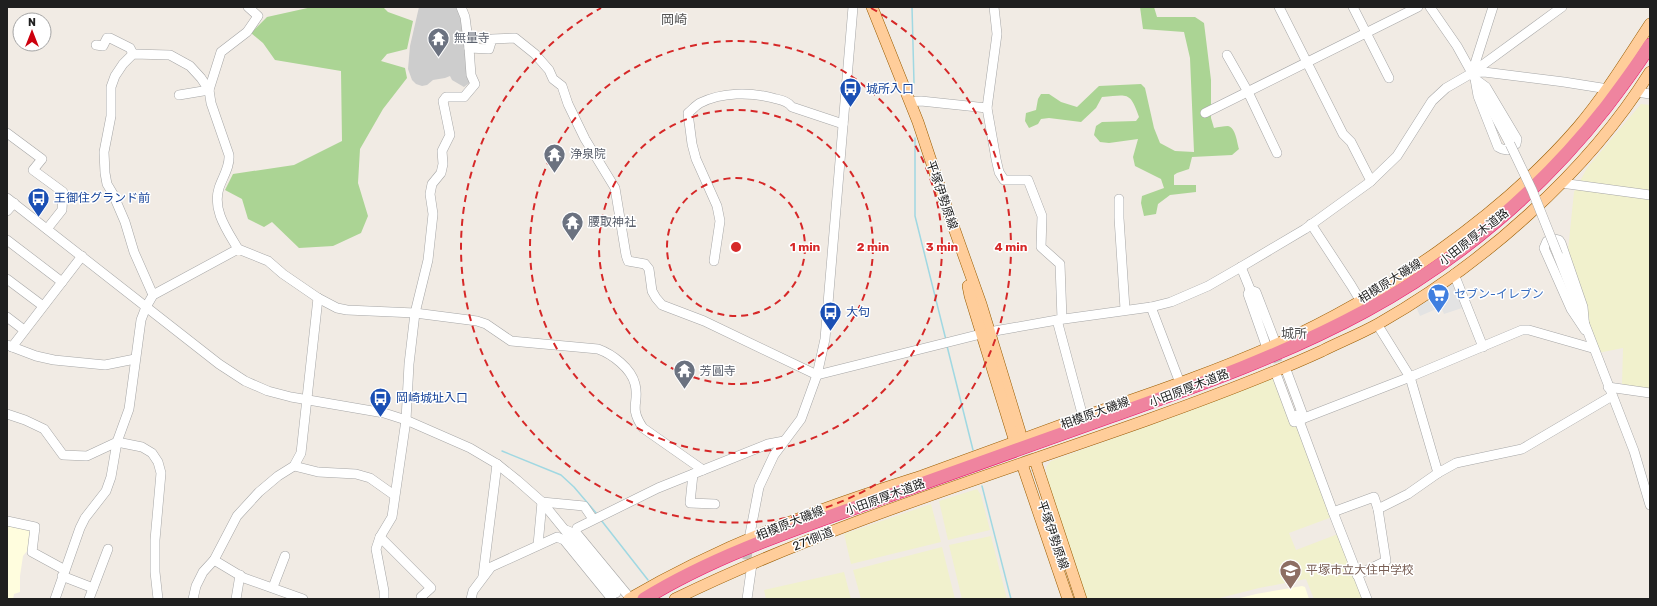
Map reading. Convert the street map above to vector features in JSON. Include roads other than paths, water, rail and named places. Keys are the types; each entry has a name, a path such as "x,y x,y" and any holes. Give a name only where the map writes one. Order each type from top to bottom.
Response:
{"highway":[{"name":"小田原厚木道路","path":"644,599 689,574 738,552 820,520 1184,390 1294,346 1366,310 1450,257 1506,213 1535,186 1590,127 1619,90 1650,45"},
{"name":"小田原厚木道路","path":"659,599 741,559 823,528 1194,395 1297,353 1370,317 1454,263 1510,219 1540,192 1596,132 1650,59"}],"main road":[{"name":"平塚伊勢原線","path":"872,7 910,102 963,255 970,296 985,333 1015,442"},
{"name":"相模原大磯線","path":"621,597 753,536 819,511 1015,442 1024,434 1083,417 1180,382 1324,320 1389,284 1475,224 1540,168 1577,127 1650,24"},
{"name":"相模原大磯線","path":"1022,464 1281,371 1377,324 1454,274 1491,246 1539,205 1601,139 1637,92 1650,72"},
{"path":"985,333 998,341 1024,434"},
{"path":"1036,460 1081,599"},
{"path":"1022,464 1068,599"},
{"name":"271側道","path":"675,599 827,532 1022,464"},
{"name":"平塚伊勢原線","path":"1032,471 1075,599"}],"street":[{"path":"209,90 221,52 240,39 250,30 257,20 258,16 248,7"},
{"path":"384,599 384,591 376,549 380,537 392,518 394,495 406,420 409,364 415,313 428,260 433,214 430,194 432,184 441,173 443,164 442,151 450,135 443,101 446,97 464,97 475,84 472,75 465,17 462,7"},
{"path":"753,536 766,486 764,476 774,455 801,419 817,375 825,339 828,321 853,7"},
{"path":"994,7 997,34 987,108 999,172 1004,180 1028,180 1042,216 1041,246 1060,264 1060,319 1083,417"},
{"path":"1279,7 1344,134 1351,142 1371,181"},
{"path":"1353,7 1389,78"},
{"path":"1205,113 1418,7"},
{"path":"1430,7 1457,46 1474,76 1510,144 1532,190 1592,348 1634,451 1650,505"},
{"path":"1474,76 1486,87 1517,138 1516,144 1508,150 1498,146 1478,96 1474,76 1493,7"},
{"path":"1474,76 1562,7"},
{"path":"96,45 103,46 107,38 110,38 130,48 133,54"},
{"path":"469,48 489,49 492,39 515,38 535,54 549,70 553,79 562,86 568,104 585,139 615,188 628,261 645,264 649,269 652,290 662,305 704,321 817,375 985,333 1060,319 1125,309 1151,307 1171,302 1208,286 1241,268 1311,224 1371,181 1397,156 1432,101 1446,88 1484,72 1606,86"},
{"path":"153,295 134,252 125,222 107,184 104,173 104,152 111,116 111,87 115,76 123,64 133,54 170,55 177,58 190,66 209,90 211,103 229,154 229,162 219,188 217,201 218,213 238,249 268,261 283,274 318,298 337,308 347,310 415,313 477,321 486,324 511,341 598,349 608,353 631,375 635,384 634,409 636,418 643,428 703,470"},
{"path":"1227,55 1248,92 1278,153"},
{"path":"179,95 209,90"},
{"path":"1637,92 1650,94"},
{"path":"714,261 720,221 717,206 696,159 692,144 688,113 700,103 716,97 739,94 760,95 789,102 792,107 843,124"},
{"path":"910,102 920,101 987,108"},
{"path":"7,133 42,159 33,170 63,192 62,210 47,229"},
{"path":"1561,183 1650,195"},
{"path":"1119,199 1118,218 1125,309"},
{"path":"7,211 10,200 219,364 245,381 268,391 384,414 406,420 470,448 497,464 542,502 621,597"},
{"path":"1539,205 1552,239"},
{"path":"1311,224 1360,300"},
{"path":"1552,239 1559,240 1561,244 1583,307 1585,330 1571,309 1544,248 1547,241 1552,239"},
{"path":"7,240 62,282"},
{"path":"55,599 85,518 106,491 111,477 117,442 129,409 141,320 146,307 153,295 238,249"},
{"path":"82,256 24,330 9,346 36,356 54,360 105,365 135,359"},
{"path":"1241,268 1250,290 1248,294 1271,344"},
{"path":"1454,274 1483,347"},
{"path":"7,278 43,306"},
{"path":"193,599 196,586 203,572 214,560 228,530 237,516 258,492 278,476 294,466 301,453 318,298"},
{"path":"1151,307 1180,382"},
{"path":"7,317 24,330"},
{"path":"1377,324 1410,377 1438,473"},
{"path":"1299,420 1410,377 1522,330 1529,330 1592,348"},
{"path":"1281,371 1367,599"},
{"path":"1608,387 1650,393"},
{"path":"1378,509 1408,494 1438,473 1456,463 1522,449 1612,396"},
{"path":"7,414 25,420 44,430 63,455 87,456 117,442 142,447 152,453 158,462 161,473 155,540 155,572 158,599"},
{"path":"577,528 658,488 768,444 784,441"},
{"path":"483,576 497,464"},
{"path":"294,466 318,472 356,474 370,478 394,495"},
{"path":"693,474 690,503 715,504"},
{"path":"1334,512 1374,497 1378,509 1386,561 1357,575"},
{"path":"542,502 584,506 597,517"},
{"path":"538,545 542,502"},
{"path":"7,522 35,527 32,552 64,573 93,588"},
{"path":"380,537 431,588 421,597"},
{"path":"471,599 473,591 490,567 557,538 564,540 621,597"},
{"path":"89,599 108,549"},
{"path":"273,587 285,556"},
{"path":"214,560 240,576 303,599"},
{"path":"747,599 752,564"},
{"path":"741,599 745,573"},
{"path":"236,599 240,576"}],"waterway":[{"path":"912,7 914,83"},
{"path":"915,138 915,216 946,340"},
{"path":"947,346 973,450"},
{"path":"502,451 561,475 574,487 597,514"},
{"path":"982,486 1011,599"},
{"path":"601,520 648,580"}],"tunnel":[{"path":"1270,341 1283,375"},
{"path":"1022,439 1032,471"},
{"path":"745,573 749,544"}],"place":[{"name":"無量寺","path":"438,58"},
{"name":"城所入口","path":"850,108"},
{"name":"浄泉院","path":"555,174"},
{"name":"王御住グランド前","path":"38,218"},
{"name":"腰取神社","path":"572,242"},
{"name":"セブン-イレブン","path":"1438,314"},
{"name":"大句","path":"831,332"},
{"name":"芳圓寺","path":"685,390"},
{"name":"岡崎城址入口","path":"380,418"},
{"name":"平塚市立大住中学校","path":"1290,590"}],"district":[{"name":"岡崎","path":"674,19"},
{"name":"城所","path":"1294,333"}]}
